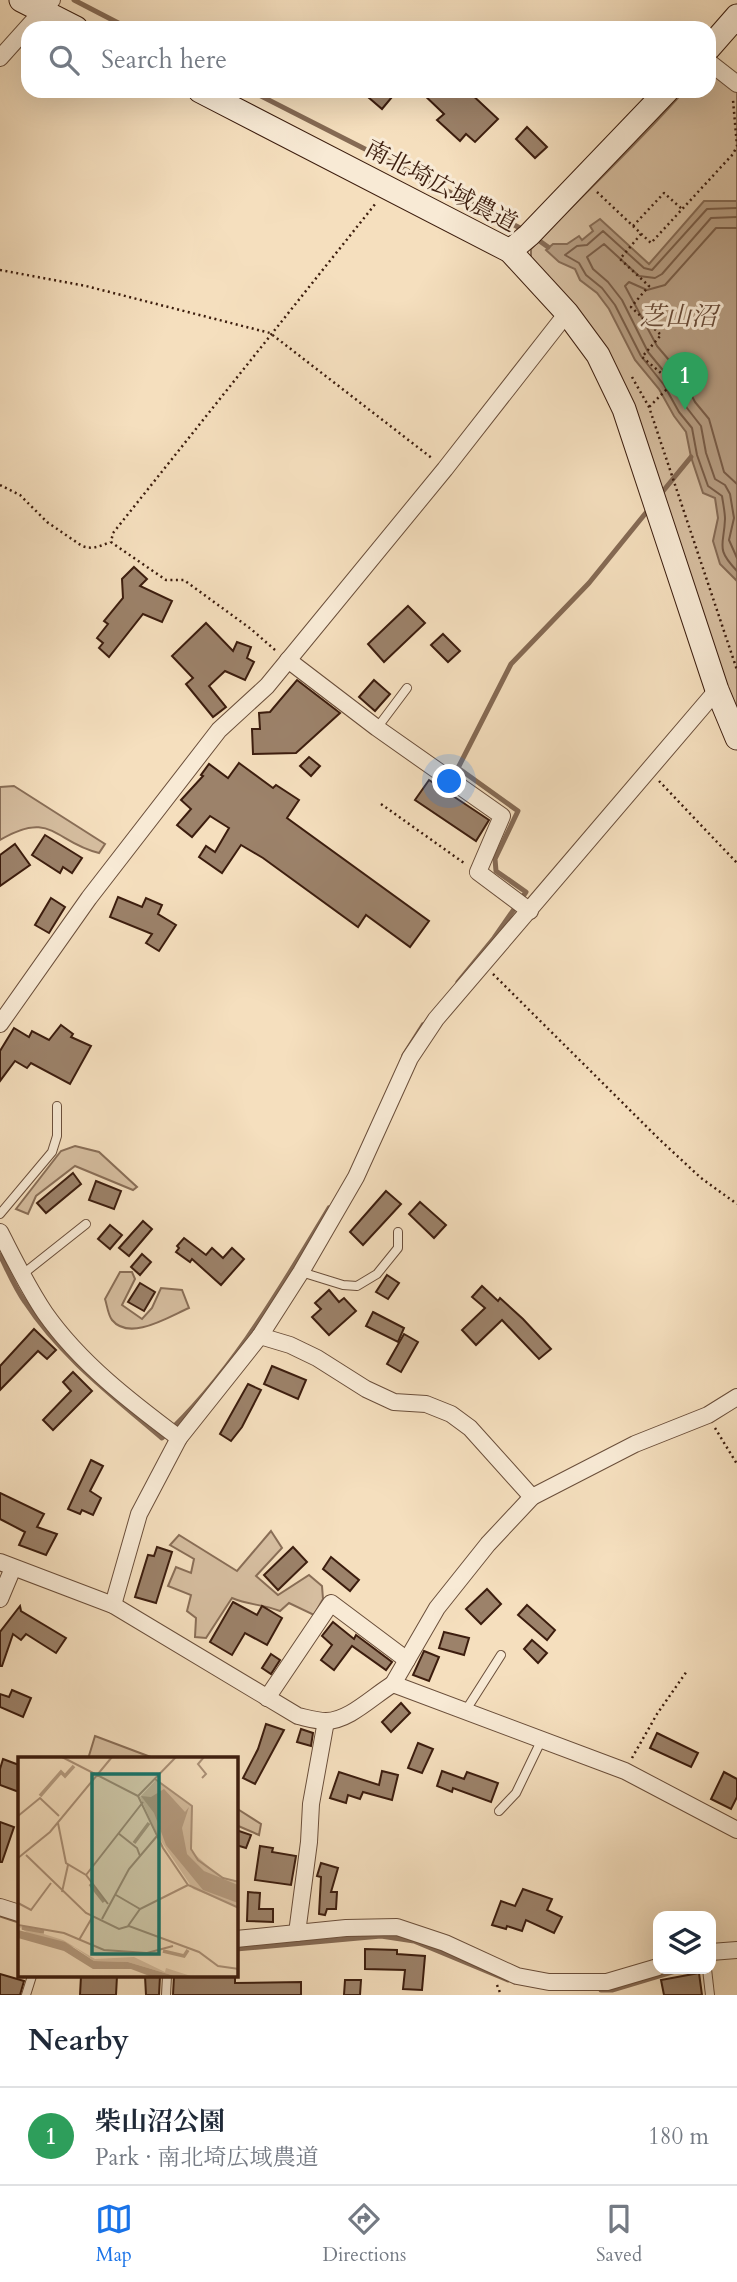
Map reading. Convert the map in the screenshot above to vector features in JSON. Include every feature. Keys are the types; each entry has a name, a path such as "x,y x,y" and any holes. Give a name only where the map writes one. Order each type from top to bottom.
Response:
{"street":[{"path":"21,0 47,5 67,21"},
{"path":"33,21 47,5"},
{"path":"716,39 737,16"},
{"path":"0,58 21,34"},
{"path":"716,70 735,90"},
{"name":"南北埼広域農道","path":"214,98 510,251 567,313 598,355 624,408 718,690 737,738"},
{"path":"510,251 529,235 660,98"},
{"path":"0,1024 89,898 219,730 267,686 445,469 567,313"},
{"path":"288,660 377,729 502,816 478,872 530,911"},
{"path":"113,1605 139,1514 179,1438 260,1336 301,1272 356,1177 410,1058 436,1019 718,690"},
{"path":"0,1232 45,1313 83,1358 133,1403 179,1438"},
{"path":"260,1336 290,1345 317,1358 366,1389 394,1402 426,1404 451,1413 470,1428 531,1497"},
{"path":"0,1599 6,1565 113,1605 298,1716 326,1721 348,1716 372,1696 393,1684 437,1608 488,1544 531,1497 635,1444 708,1415 737,1397"},
{"path":"267,1698 331,1604 407,1660"},
{"path":"393,1684 625,1770 737,1830"},
{"path":"297,1933 309,1842 311,1804 326,1721"},
{"path":"0,1908 18,1913"},
{"path":"238,1939 346,1928 397,1927 445,1943 517,1976 549,1982 607,1982 653,1968"},
{"path":"716,1952 737,1950"}],"lane":[{"path":"377,729 407,688"},
{"path":"0,1214 51,1152 57,1136 57,1106"},
{"path":"23,1274 86,1224"},
{"path":"301,1272 343,1285 357,1286 377,1274 398,1248 398,1232"},
{"path":"466,1710 501,1655"},
{"path":"499,1811 516,1793 542,1738"},
{"path":"708,1974 710,1995"},
{"path":"26,1995 31,1978"}],"path":[{"path":"596,191 651,243 733,154 737,146 735,90"},
{"path":"111,542 113,533 389,187"},
{"path":"633,226 664,193 682,209"},
{"path":"641,233 620,259 649,286 631,307 661,335 642,357 673,383 649,407"},
{"path":"0,270 86,286 270,333 445,469"},
{"path":"0,485 20,495 47,522 82,546 98,547 111,542"},
{"path":"111,542 166,580 184,580 288,660"},
{"path":"649,771 737,863"},
{"path":"381,804 478,872"},
{"path":"483,965 659,1139 701,1178 737,1203"},
{"path":"708,1415 737,1464"},
{"path":"625,1770 657,1714 687,1671"}],"shaded area":[{"path":"716,75 737,89 737,717 641,431 531,263 531,249 678,98 716,98"},
{"path":"14,786 105,844 99,853 43,828 17,831 0,840 0,787"},
{"path":"75,1146 99,1152 137,1187 133,1190 75,1166 36,1196 28,1214 16,1209 61,1151"},
{"path":"120,1272 132,1272 135,1279 122,1305 142,1319 152,1308 161,1288 182,1290 189,1308 139,1328 120,1326 112,1320 105,1299"},
{"path":"271,1531 282,1548 256,1576 278,1595 309,1575 322,1586 323,1599 314,1615 289,1603 280,1611 232,1598 206,1638 195,1637 196,1618 187,1611 191,1595 168,1586 176,1567 191,1573 194,1559 170,1545 179,1535 237,1571"},
{"path":"95,1736 151,1757 89,1757"},
{"path":"238,1809 261,1824 259,1835 238,1826"}],"water":[{"name":"芝山沼","path":"704,201 737,201 737,581 720,564 713,541 718,518 715,498 703,493 686,432 659,389 635,360 609,309 597,293 580,280 575,269 559,262 546,250 553,244 567,244 579,236 582,240 593,231 590,226 600,219 649,264"}],"building":[{"path":"369,98 391,98 382,109"},
{"path":"427,98 476,98 498,119 475,142 466,134 460,141 437,120 444,114"},
{"path":"527,127 547,147 535,158 516,139"},
{"path":"134,567 147,579 140,586 172,601 162,622 143,614 109,657 99,648 103,643 97,638 108,624 104,621 123,598 122,579"},
{"path":"408,606 425,623 384,662 368,644"},
{"path":"206,623 233,651 237,642 251,647 247,658 254,662 245,680 225,671 209,686 226,707 213,717 186,684 193,678 172,656"},
{"path":"443,634 460,651 448,662 431,645"},
{"path":"297,680 340,713 296,753 253,754 252,729 260,729 259,713 270,712"},
{"path":"374,680 390,694 375,711 359,697"},
{"path":"309,757 320,766 311,776 300,766"},
{"path":"239,763 273,788 276,785 299,800 287,818 429,921 410,947 366,915 358,927 241,845 222,873 199,857 206,846 215,852 229,828 210,816 192,837 177,825 191,809 181,800 203,776 201,775 209,764 228,778"},
{"path":"429,780 489,820 476,841 415,800"},
{"path":"45,835 82,858 72,873 63,867 60,873 32,855"},
{"path":"15,844 30,865 0,886 0,855"},
{"path":"118,897 142,907 146,898 162,905 158,914 176,925 159,951 146,943 152,934 110,917"},
{"path":"51,898 65,907 49,933 35,925"},
{"path":"61,1025 73,1034 71,1037 91,1046 70,1084 31,1063 27,1068 15,1061 0,1081 0,1051 14,1028 29,1037 32,1031 49,1040"},
{"path":"73,1173 81,1184 46,1213 37,1203"},
{"path":"96,1181 121,1191 114,1209 89,1200"},
{"path":"386,1191 401,1204 363,1245 350,1232"},
{"path":"420,1202 446,1225 434,1238 409,1214"},
{"path":"143,1221 152,1229 129,1256 119,1248"},
{"path":"110,1225 122,1235 110,1249 98,1239"},
{"path":"184,1238 206,1255 212,1248 223,1258 232,1248 244,1259 221,1285 192,1259 190,1262 176,1252 179,1248 177,1246"},
{"path":"142,1254 151,1262 140,1275 131,1267"},
{"path":"387,1275 399,1283 388,1299 376,1292"},
{"path":"140,1283 155,1292 144,1311 128,1302"},
{"path":"482,1286 523,1319 551,1349 539,1359 502,1320 476,1345 462,1330 485,1308 472,1297"},
{"path":"329,1290 339,1302 344,1298 356,1311 329,1335 312,1317 321,1309 315,1303"},
{"path":"373,1312 404,1328 398,1342 366,1326"},
{"path":"34,1329 56,1350 47,1359 38,1351 0,1390 0,1366"},
{"path":"404,1334 418,1342 401,1372 387,1364"},
{"path":"272,1366 306,1380 298,1399 264,1384"},
{"path":"73,1372 92,1391 53,1430 43,1420 71,1391 63,1382"},
{"path":"248,1384 261,1390 242,1427 231,1441 220,1434"},
{"path":"91,1460 103,1466 90,1491 101,1498 93,1515 82,1510 80,1514 68,1509"},
{"path":"0,1493 44,1514 37,1527 57,1534 46,1555 19,1545 25,1532 0,1519"},
{"path":"157,1547 172,1552 156,1603 135,1597 148,1555 154,1556"},
{"path":"293,1547 307,1562 278,1590 264,1575"},
{"path":"331,1557 359,1580 350,1591 323,1569"},
{"path":"487,1589 501,1604 481,1624 466,1609"},
{"path":"233,1602 257,1615 262,1606 282,1618 267,1645 245,1633 232,1655 210,1642"},
{"path":"527,1605 555,1630 547,1640 518,1615"},
{"path":"20,1606 21,1611 66,1638 56,1653 26,1634 21,1640 13,1634 0,1666 0,1632"},
{"path":"333,1622 354,1639 356,1635 392,1662 386,1670 352,1646 334,1670 321,1660 332,1645 322,1636"},
{"path":"444,1632 469,1638 464,1655 439,1648"},
{"path":"532,1640 547,1653 538,1663 524,1649"},
{"path":"424,1651 439,1657 429,1681 413,1675"},
{"path":"271,1654 280,1660 271,1674 262,1668"},
{"path":"12,1690 31,1698 23,1717 0,1707 0,1694 9,1697"},
{"path":"401,1703 410,1713 391,1732 382,1722"},
{"path":"266,1724 284,1730 255,1784 243,1778 258,1749"},
{"path":"301,1729 313,1733 311,1746 297,1742"},
{"path":"657,1733 698,1753 691,1767 650,1748"},
{"path":"418,1743 433,1749 422,1773 408,1768"},
{"path":"3,1759 18,1765 18,1792 0,1785"},
{"path":"382,1771 398,1775 392,1800 363,1792 360,1799 348,1795 346,1803 330,1798 339,1772 379,1785"},
{"path":"442,1771 464,1779 467,1772 498,1783 491,1802 453,1788 452,1792 437,1786"},
{"path":"724,1772 737,1779 737,1797 731,1809 711,1799"},
{"path":"0,1822 14,1827 2,1862 0,1862"},
{"path":"238,1831 251,1835 246,1848 238,1846"},
{"path":"260,1846 273,1848 272,1852 296,1856 291,1885 255,1880"},
{"path":"321,1863 338,1868 331,1892 337,1892 336,1909 327,1909 325,1915 319,1914 321,1877 317,1876"},
{"path":"523,1889 552,1899 547,1910 562,1917 554,1933 526,1920 522,1931 492,1925 501,1901 515,1906"},
{"path":"248,1892 260,1893 259,1909 273,1909 273,1922 247,1921"},
{"path":"365,1949 397,1950 397,1954 425,1956 422,1990 403,1989 405,1970 365,1969"},
{"path":"0,1974 24,1981 20,1995 0,1995"},
{"path":"699,1974 702,1995 664,1995 661,1980"},
{"path":"81,1978 117,1978 116,1995 80,1995"},
{"path":"145,1978 160,1978 159,1995 146,1995"},
{"path":"174,1978 235,1978 235,1983 301,1982 301,1995 173,1995"},
{"path":"345,1980 361,1980 360,1995 344,1995"}],"waterway":[{"path":"74,0 114,21"},
{"path":"265,98 526,231"},
{"path":"534,237 548,247"},
{"path":"659,496 691,457"},
{"path":"458,982 494,938 526,892 496,871 495,859 518,811 458,768 511,664 589,583 649,509"},
{"path":"404,1055 423,1025"},
{"path":"0,1255 21,1297 55,1341 89,1375 162,1438 211,1386 233,1358 329,1208"},
{"path":"0,1915 18,1921"},
{"path":"238,1949 381,1936 414,1941 508,1980"},
{"path":"601,1990 612,1990 665,1974"}],"place":[{"name":"柴山沼公園","path":"685,410"}]}
